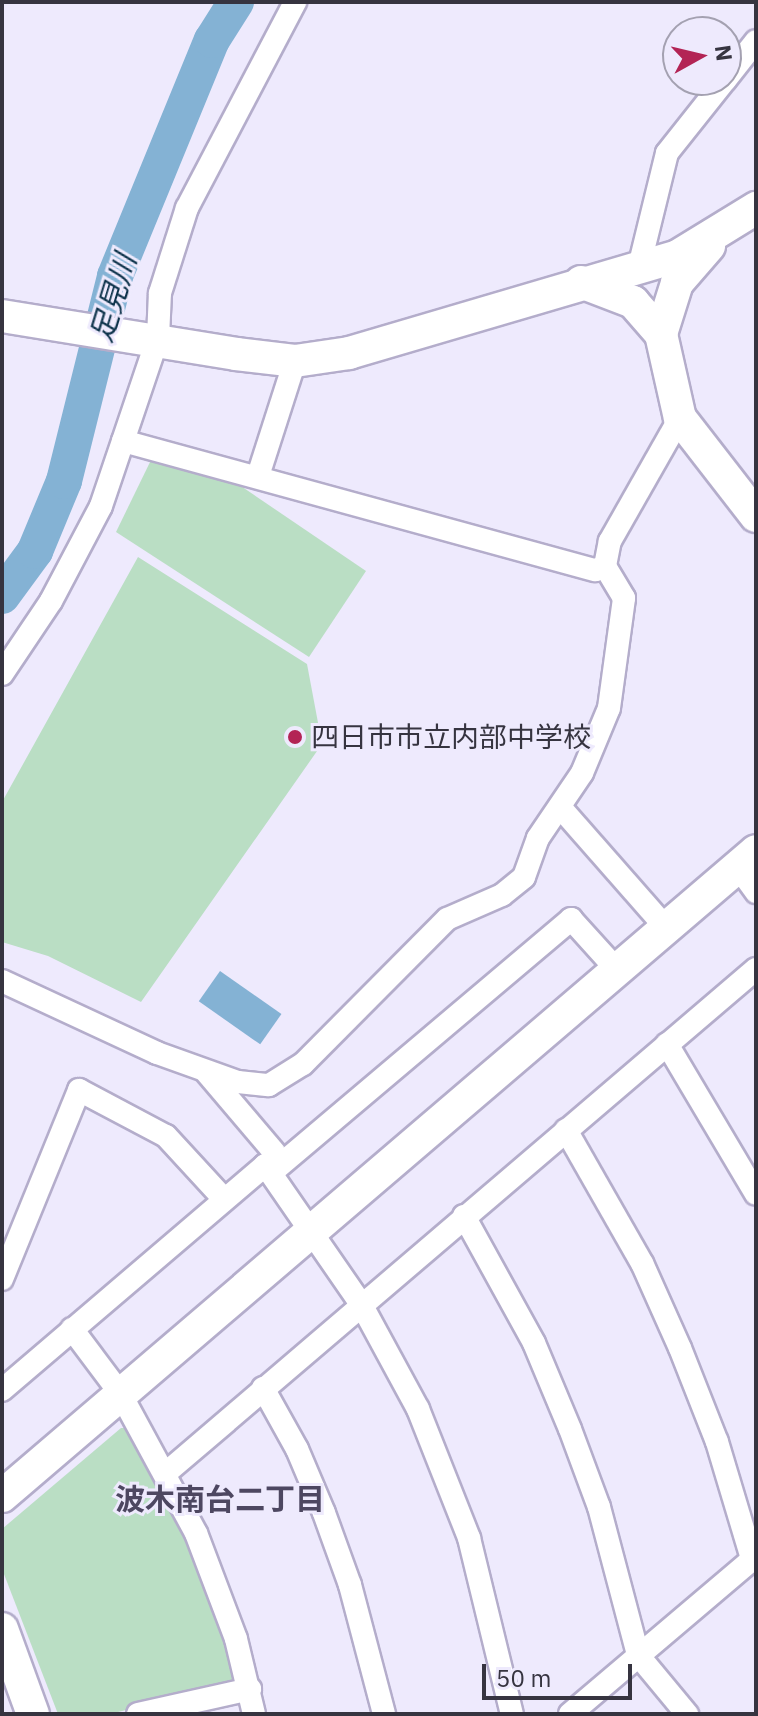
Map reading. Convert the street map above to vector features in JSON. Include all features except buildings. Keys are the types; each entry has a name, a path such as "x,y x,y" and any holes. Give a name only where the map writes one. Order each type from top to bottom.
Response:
{"street":[{"path":"2,674 59,587 101,506 154,337 160,293 187,208 295,2"},
{"path":"742,59 756,41"},
{"path":"639,267 667,153 713,96"},
{"path":"2,316 78,325 295,361 362,350 581,282 678,256 755,207"},
{"path":"661,334 677,283 724,229"},
{"path":"581,282 633,302 661,334 680,418 754,507"},
{"path":"258,476 295,361"},
{"path":"2,981 207,1073 269,1085 303,1064 447,919 502,895 524,877 538,838 582,773 609,708 624,598 605,566 610,541 680,418"},
{"path":"123,441 596,570 605,566"},
{"path":"560,807 668,930"},
{"path":"2,1496 618,971 750,870"},
{"path":"2,1390 265,1165 273,1162 571,919 618,971"},
{"path":"167,1472 756,969"},
{"path":"667,1044 756,1194"},
{"path":"207,1073 273,1162 361,1304 418,1409 457,1504 494,1625 512,1714"},
{"path":"2,1279 79,1090 166,1136 224,1199"},
{"path":"566,1130 642,1263 680,1348 717,1442 754,1558 570,1714"},
{"path":"464,1216 527,1330 570,1429 599,1507 638,1655 687,1714"},
{"path":"72,1329 120,1393 167,1472 216,1580 250,1689 254,1714"},
{"path":"263,1388 297,1449 335,1542 384,1714"},
{"path":"2,1629 33,1714"},
{"path":"138,1714 250,1689"}],"green space":[{"path":"152,458 229,478 366,571 309,657 116,532"},
{"path":"138,557 307,664 322,744 141,1002 48,956 2,942 2,802"},
{"path":"121,1428 130,1428 164,1487 237,1674 231,1684 110,1714 58,1714 2,1569 2,1529"}],"water":[{"path":"220,971 281,1014 260,1044 199,1001"}],"waterway":[{"name":"足見川","path":"2,596 35,551 64,481 115,276 212,40 236,2"}],"place":[{"name":"四日市市立内部中学校","path":"295,737"}],"district":[{"name":"波木南台二丁目","path":"220,1499"}]}
